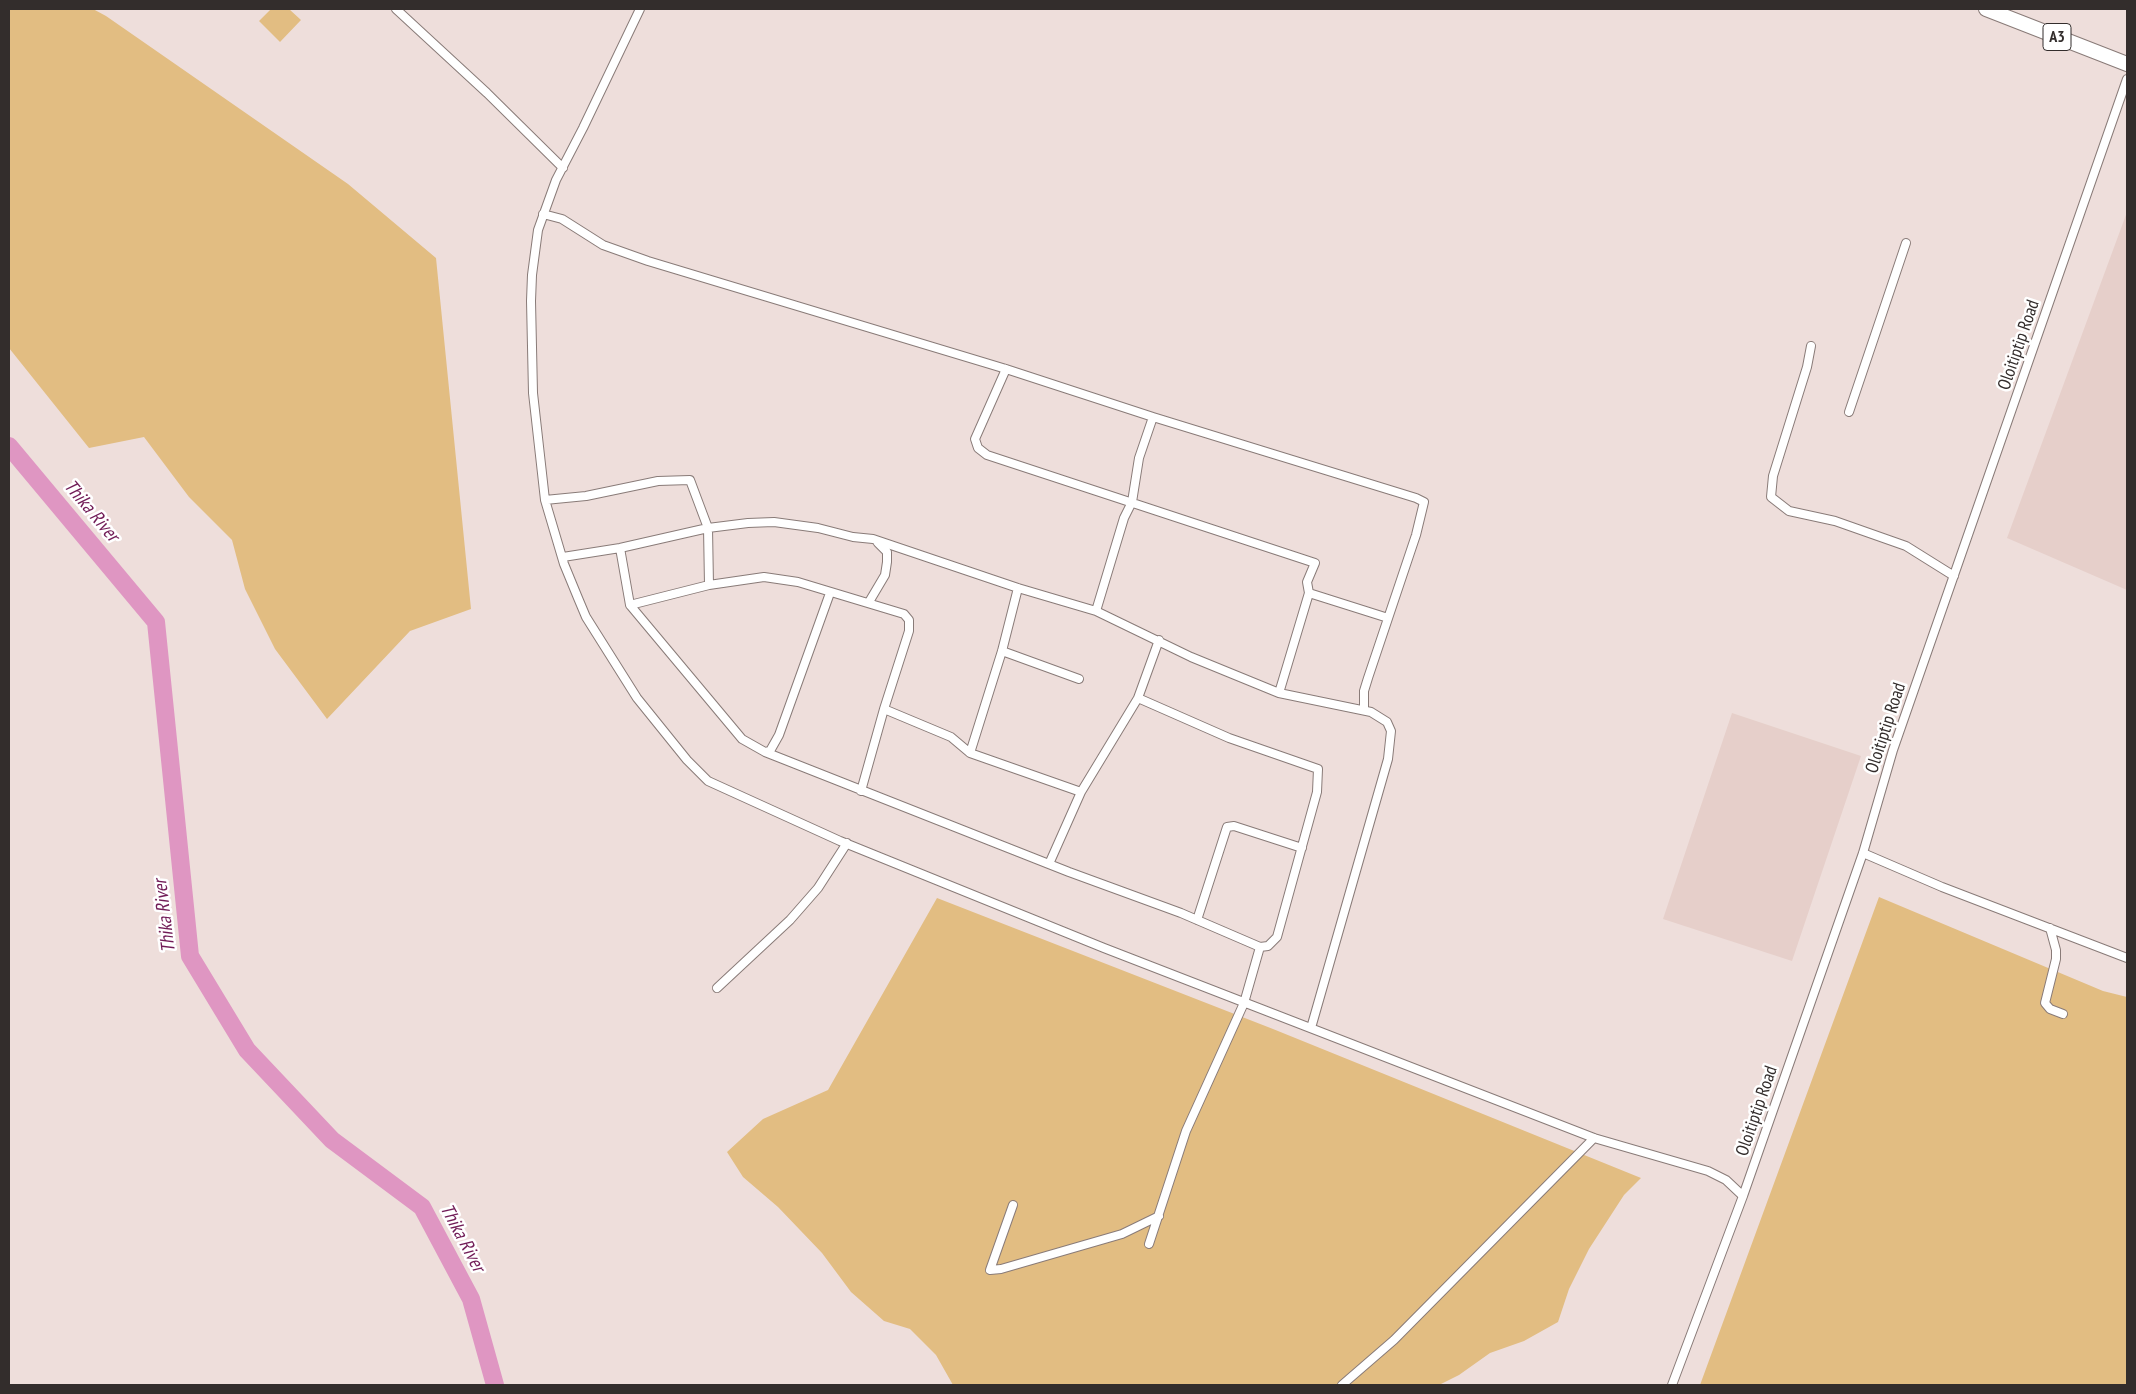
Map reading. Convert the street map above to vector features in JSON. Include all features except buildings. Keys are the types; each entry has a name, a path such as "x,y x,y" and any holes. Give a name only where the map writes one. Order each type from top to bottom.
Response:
{"highway":[{"name":"A3","path":"1986,9 2127,64"}],"street":[{"path":"396,9 488,93 563,168"},
{"path":"640,9 563,168 538,230 534,251 531,301 532,393 545,500 563,557 586,617 637,698 687,760 708,781 847,843 1104,948 1594,1138 1713,1173 1726,1180 1743,1196"},
{"name":"Oloitiptip Road","path":"1672,1385 1743,1196 1863,853 1892,750 2127,79"},
{"path":"543,214 562,219 604,245 648,261 1006,369 1424,502 1416,536 1364,691 1364,709"},
{"path":"1849,412 1906,243"},
{"path":"1811,346 1807,367 1773,476 1771,497 1788,510 1835,521 1906,546 1954,576"},
{"path":"1006,369 975,439 978,448 987,455 1315,563 1307,582 1308,593 1279,693"},
{"path":"1096,610 1124,518 1132,502 1139,458 1153,417"},
{"path":"545,500 586,496 658,481 690,480 708,528 709,585"},
{"path":"563,557 620,548 708,528 774,522 818,528 852,537 873,539 1018,588 1096,610 1191,657 1279,693 1364,709 1387,722 1391,740 1388,760 1311,1028"},
{"path":"869,602 885,575 887,562 885,549 873,539"},
{"path":"620,548 630,605 742,739 765,752 861,791 1197,920 1260,947 1268,946 1277,938 1317,792 1318,769 1229,738 1138,698"},
{"path":"630,605 709,585 764,577 798,582 904,614 909,620 908,631 861,791"},
{"path":"970,753 1002,651 1018,588"},
{"path":"765,752 770,751 778,735 830,593"},
{"path":"1308,593 1388,618"},
{"path":"1049,864 1081,792 1138,698 1159,640"},
{"path":"1002,651 1079,679"},
{"path":"884,709 951,737 970,753 1081,792"},
{"path":"1197,920 1228,827 1234,826 1302,848"},
{"path":"717,988 790,920 818,888 847,843"},
{"path":"1863,853 1942,887 2127,958"},
{"path":"2050,928 2056,950 2056,959 2045,1003 2046,1006 2063,1014"},
{"path":"1149,1244 1186,1131 1244,1003 1260,947"},
{"path":"1342,1385 1394,1340 1594,1138"},
{"path":"1012,1205 990,1270 1001,1269 1122,1234 1159,1216"}],"shaded area":[{"path":"9,9 93,9 106,16 348,184 436,258 471,609 410,631 327,719 275,649 245,589 232,540 189,497 144,437 89,448 9,348"},
{"path":"271,9 289,9 301,20 280,42 259,21"},
{"path":"2127,212 2127,590 2007,538"},
{"path":"1732,713 1861,756 1792,961 1663,919"},
{"path":"1879,897 2103,991 2127,997 2127,1385 1700,1385"},
{"path":"937,898 1273,1029 1641,1178 1624,1195 1589,1249 1569,1289 1558,1322 1524,1341 1490,1353 1459,1375 1439,1385 953,1385 936,1355 910,1329 884,1321 851,1292 822,1253 778,1207 743,1177 727,1152 763,1119 828,1090"}],"waterway":[{"name":"Thika River","path":"9,446 156,622 190,956 247,1050 332,1140 422,1207 471,1299 495,1385"}]}
